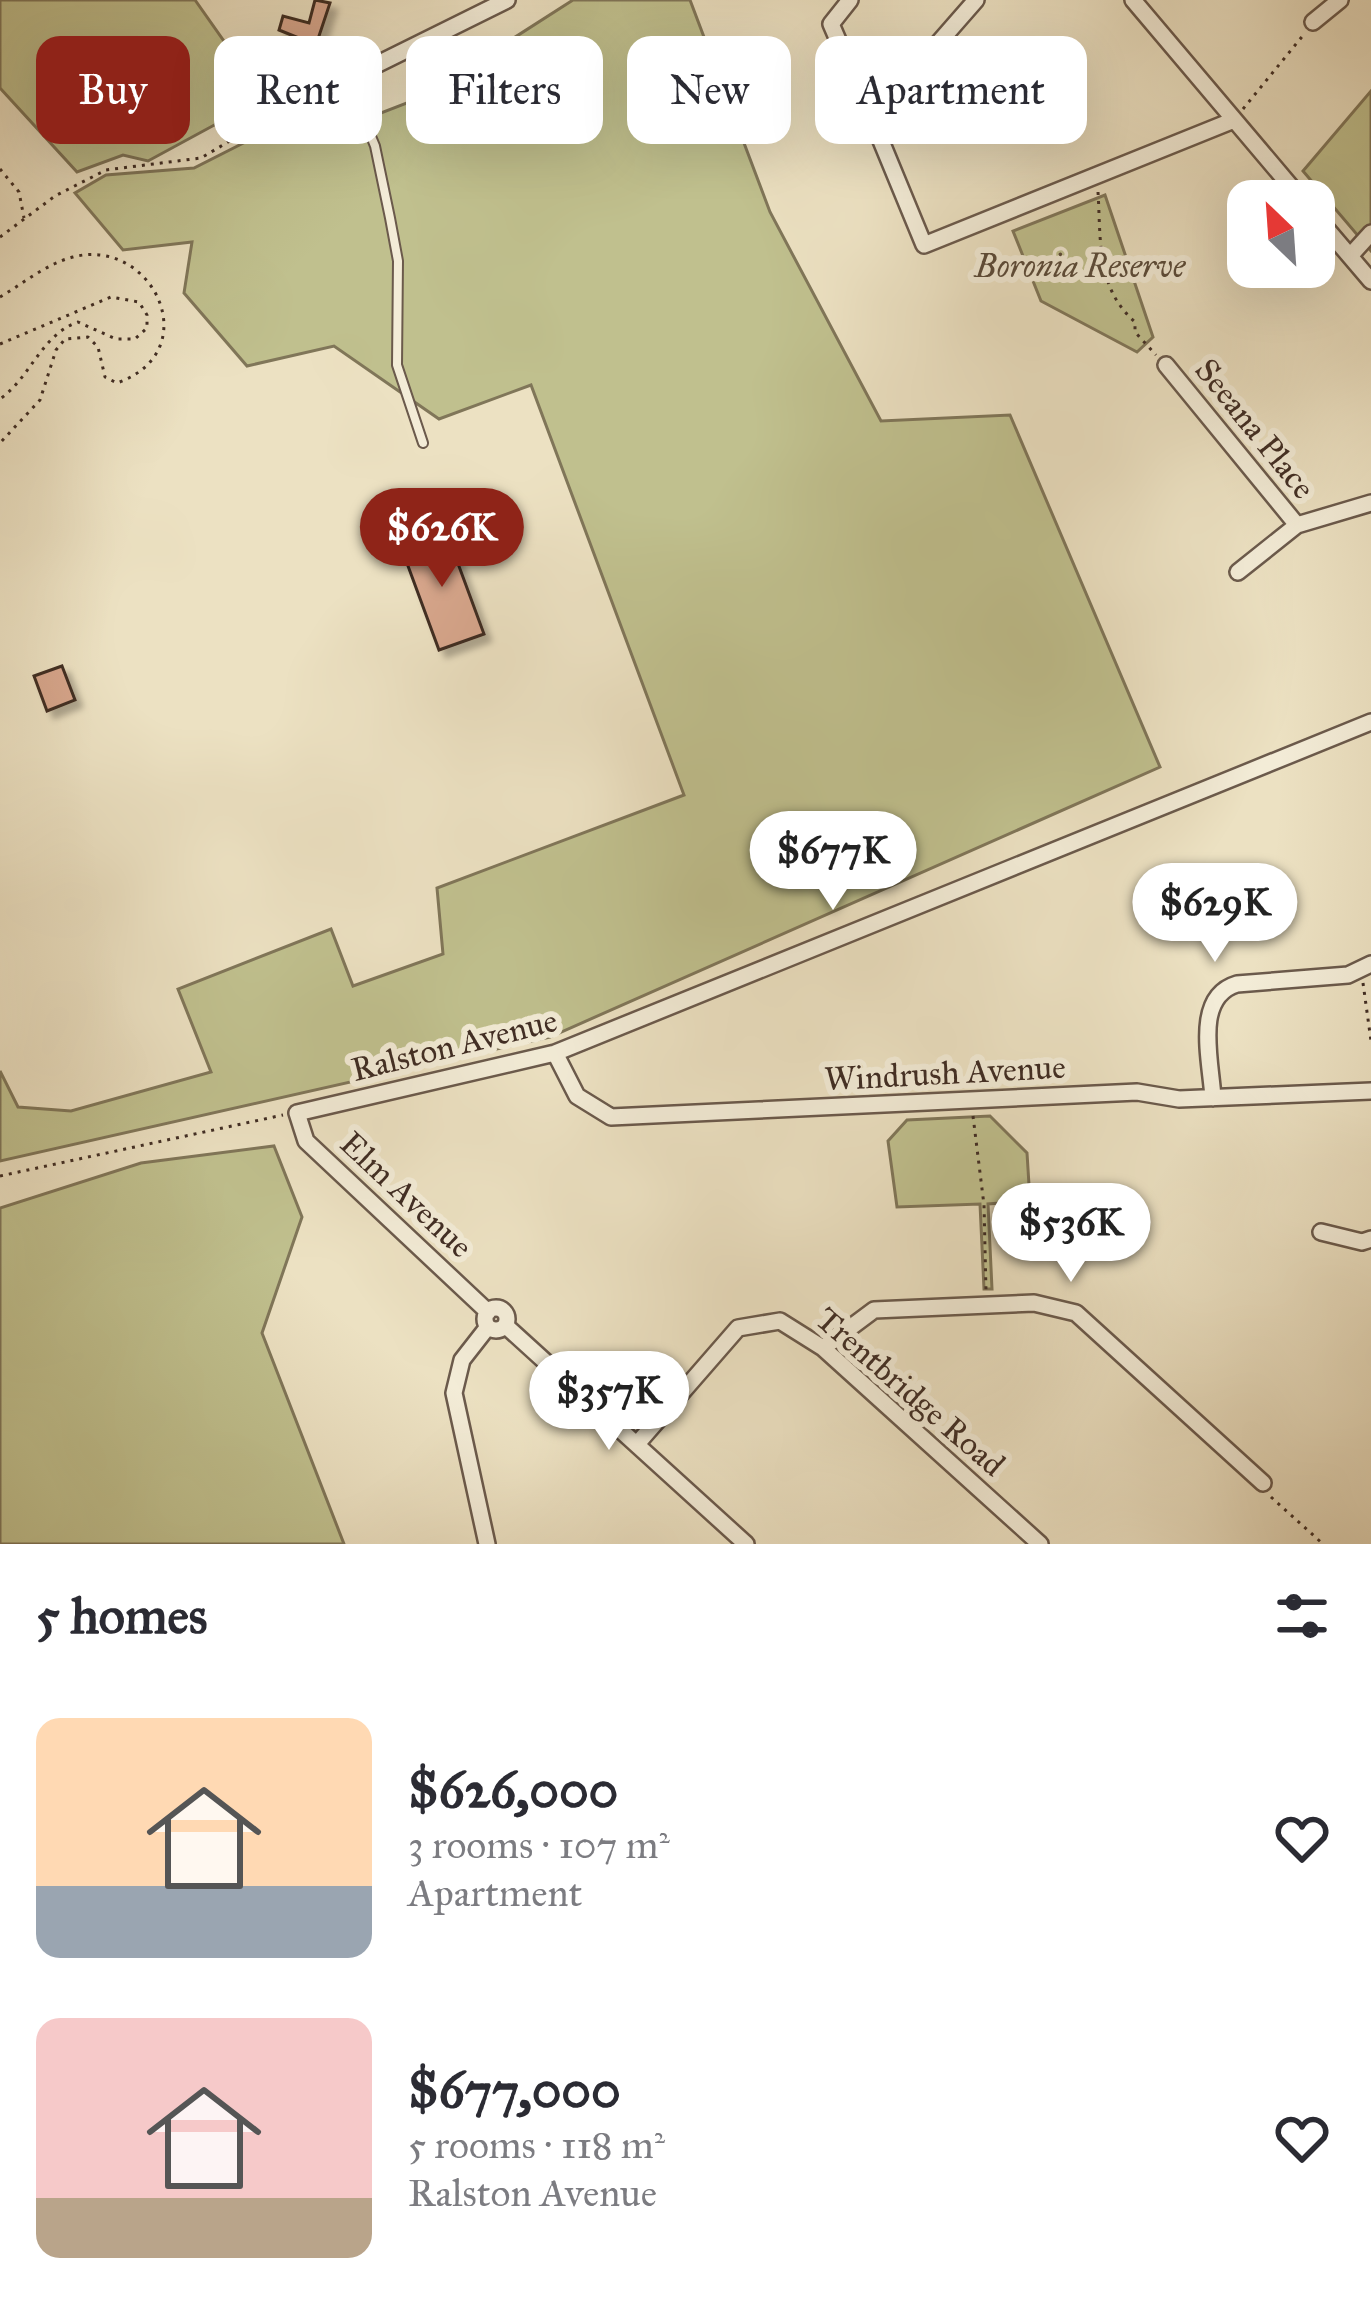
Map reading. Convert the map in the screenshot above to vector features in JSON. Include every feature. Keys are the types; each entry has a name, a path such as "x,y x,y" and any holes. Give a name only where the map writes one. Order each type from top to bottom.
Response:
{"street":[{"path":"382,64 507,0"},
{"path":"835,36 830,24 850,0"},
{"path":"945,36 976,0"},
{"path":"1132,0 1285,180"},
{"path":"1313,22 1340,0"},
{"path":"882,144 924,245 1234,120"},
{"path":"1350,256 1371,232"},
{"path":"1335,238 1371,281"},
{"name":"Seeana Place","path":"1166,365 1297,525 1371,503"},
{"path":"1238,572 1297,525"},
{"name":"Ralston Avenue","path":"297,1113 555,1053 1371,722"},
{"path":"1213,1098 1209,1006 1214,997 1237,984 1366,967"},
{"name":"Windrush Avenue","path":"555,1053 577,1096 610,1117 1137,1092 1213,1098 1371,1091"},
{"name":"Elm Avenue","path":"297,1113 306,1141 488,1320 503,1310 506,1325 637,1444"},
{"path":"1321,1232 1371,1239"},
{"path":"823,1348 874,1310 1034,1303 1076,1313 1263,1483"},
{"path":"487,1544 454,1393 462,1360 488,1320"},
{"name":"Trentbridge Road","path":"637,1444 738,1328 780,1321 823,1348 1040,1544"},
{"path":"637,1444 746,1544"}],"lane":[{"path":"374,144 398,261 397,365 424,443"}],"path":[{"path":"1234,120 1313,22"},
{"path":"0,237 55,196 106,170 201,158 226,144"},
{"path":"0,169 19,192 24,220"},
{"path":"1096,175 1104,279 1118,307 1135,322 1135,332 1166,365"},
{"path":"0,297 76,256 110,256 135,268 152,287 165,330 154,361 140,375 117,383 105,377 98,347 88,337 65,339 56,350 40,400 0,443"},
{"path":"0,344 111,296 139,302 147,315 147,328 135,339 116,339 78,322 61,328 29,372 0,399"},
{"path":"1366,967 1371,1041"},
{"path":"971,1101 984,1204 986,1305"},
{"path":"0,1176 297,1113"},
{"path":"1263,1483 1268,1494 1323,1544"}],"green space":[{"path":"0,0 195,0 220,36 214,36 214,125 190,138 190,36 36,36 36,127 0,88"},
{"path":"573,0 690,0 704,36 627,36 627,144 744,144 770,212 881,421 1010,415 1160,767 550,1037 0,1161 0,1071 18,1107 71,1111 211,1072 178,989 331,929 353,986 443,954 437,888 684,795 531,385 439,419 334,346 247,366 184,293 192,242 123,250 75,193 106,175 194,168 241,144 382,144 382,113 406,103 406,144 603,144 603,36 517,36"},
{"path":"1371,91 1371,251 1335,209 1335,180 1311,180 1303,171"},
{"path":"51,144 179,144 148,161 123,155 77,172"},
{"name":"Boronia Reserve","path":"1105,195 1153,337 1137,352 1041,301 1013,231"},
{"path":"990,1116 1027,1153 1030,1201 988,1204 992,1289 984,1289 980,1204 897,1207 888,1141 907,1120"},
{"path":"274,1146 302,1217 262,1333 344,1544 0,1544 0,1208 141,1163"}],"building":[{"path":"315,0 330,3 319,36 294,36 279,30 283,16 309,23"},
{"path":"446,531 484,634 439,650 401,547"},
{"path":"62,666 75,700 47,711 34,676"}]}
